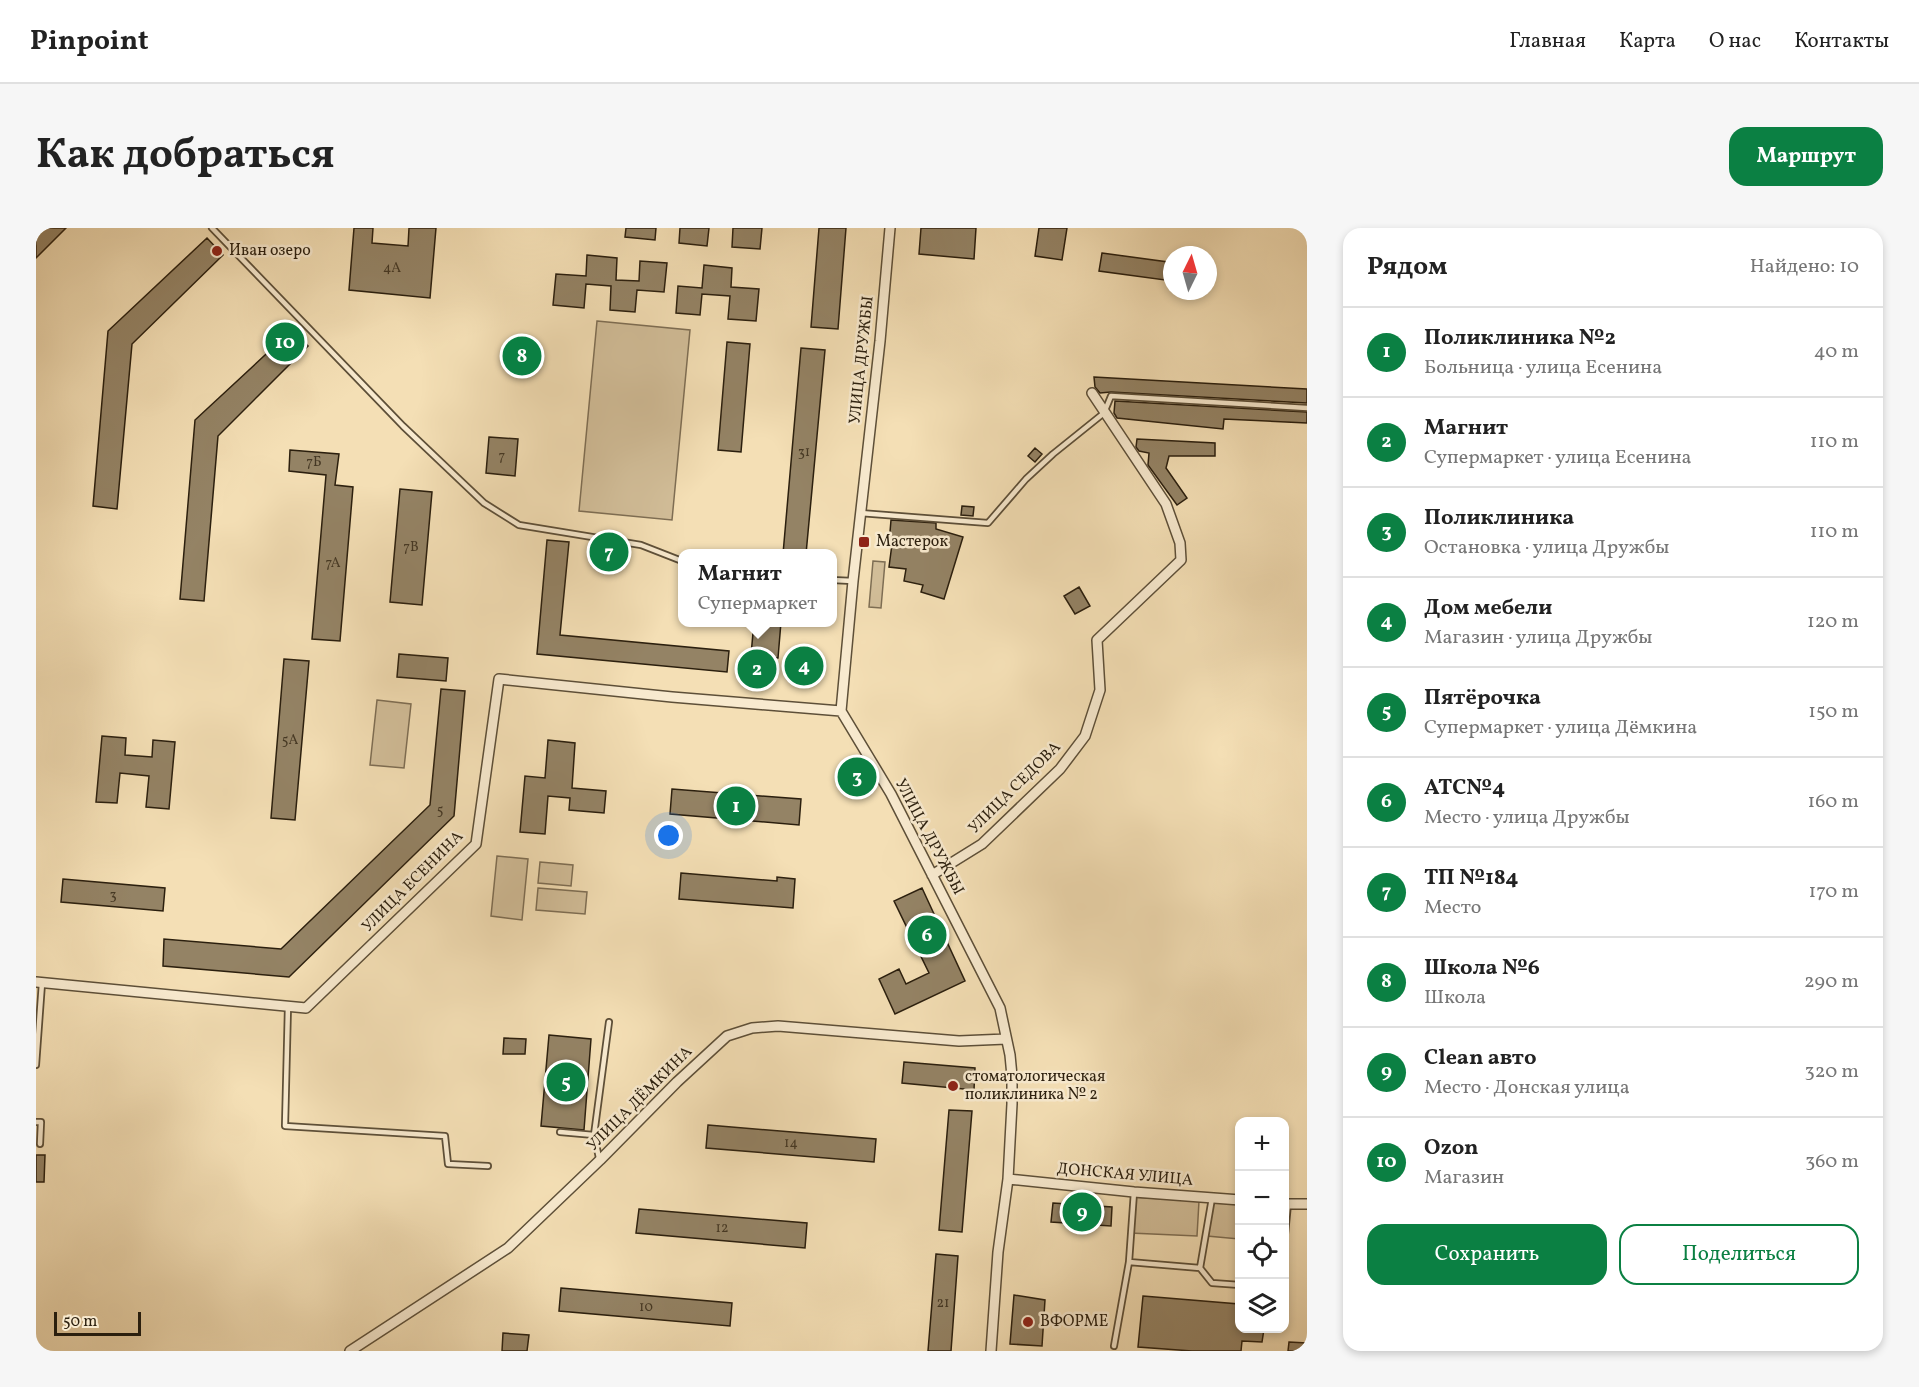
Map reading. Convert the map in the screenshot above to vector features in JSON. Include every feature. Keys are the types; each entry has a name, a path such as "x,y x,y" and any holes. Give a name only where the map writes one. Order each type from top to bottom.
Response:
{"street":[{"name":"УЛИЦА ДРУЖБЫ","path":"890,228 841,711 891,794 1000,1008 1012,1076 1008,1179 998,1252 991,1351"},
{"path":"1092,393 1104,413"},
{"name":"УЛИЦА СЕДОВА","path":"932,875 982,844 1069,759 1085,736 1100,690 1097,640 1181,560 1180,543 1166,504 1104,413"},
{"name":"УЛИЦА ЕСЕНИНА","path":"39,983 306,1008 476,844 499,679 841,711"},
{"name":"УЛИЦА ДЁМКИНА","path":"350,1351 508,1248 677,1082 728,1036 752,1028 778,1026 959,1041 1006,1039"},
{"name":"ДОНСКАЯ УЛИЦА","path":"1008,1179 1235,1200"},
{"path":"1289,1204 1307,1204"}],"lane":[{"path":"212,228 403,426 484,503 519,525 641,545 678,559"},
{"path":"860,513 988,523 1026,479 1104,413 1111,396 1307,408"},
{"path":"837,580 853,581"},
{"path":"36,1065 39,983"},
{"path":"288,1006 285,1126 445,1136 448,1164 488,1166"},
{"path":"600,1160 594,1135 609,1022"},
{"path":"36,1122 41,1122 40,1144"},
{"path":"560,1132 594,1135"},
{"path":"1114,1346 1129,1262 1134,1192"},
{"path":"1200,1268 1212,1198"},
{"path":"1129,1262 1200,1268 1212,1283 1235,1285"}],"shaded area":[{"path":"597,321 690,330 672,520 579,511"},
{"path":"873,561 885,562 881,608 869,607"},
{"path":"377,700 411,704 404,768 370,765"},
{"path":"497,856 528,859 522,920 491,916"},
{"path":"540,862 573,865 571,886 538,883"},
{"path":"538,888 587,892 585,914 536,910"},
{"path":"1132,1197 1199,1201 1197,1236 1130,1233"},
{"path":"1210,1200 1235,1203 1235,1239 1207,1236"}],"building":[{"path":"36,228 66,228 36,258"},
{"path":"354,228 373,228 372,243 408,246 409,228 436,228 430,298 349,290"},
{"path":"626,228 656,228 655,240 625,237"},
{"path":"680,228 709,228 707,246 679,243"},
{"path":"733,228 762,228 760,249 732,247"},
{"path":"819,228 846,228 838,329 811,327"},
{"path":"921,228 976,228 974,259 919,254"},
{"path":"1039,228 1067,228 1062,260 1035,256"},
{"path":"207,238 223,255 132,344 117,509 93,506 108,331"},
{"path":"1102,253 1163,261 1163,280 1099,271"},
{"path":"587,255 617,258 616,280 639,281 640,261 667,263 664,292 637,290 635,312 610,310 611,286 586,284 584,308 553,305 556,274 586,276"},
{"path":"704,265 732,268 731,287 759,289 756,321 728,319 730,296 702,294 700,315 676,313 678,286 702,288"},
{"path":"292,330 308,346 218,436 204,601 180,599 195,420"},
{"path":"727,342 750,344 741,452 718,450"},
{"path":"801,348 825,350 806,549 783,549"},
{"path":"1094,377 1307,389 1307,403 1100,393 1095,387"},
{"path":"1115,401 1307,412 1307,423 1224,419 1223,429 1117,418 1114,413"},
{"path":"489,437 518,439 515,476 486,473"},
{"path":"1137,439 1215,443 1215,456 1169,456 1166,468 1187,498 1177,505 1148,465 1149,453 1139,451 1136,447"},
{"path":"1035,448 1042,454 1035,462 1028,456"},
{"path":"290,450 339,454 335,485 353,487 340,641 312,639 326,475 289,471"},
{"path":"400,489 432,492 422,605 390,602"},
{"path":"962,506 974,507 973,516 961,515"},
{"path":"891,520 936,523 936,529 963,537 944,599 921,592 923,585 904,581 906,569 889,567 892,544 889,544"},
{"path":"547,540 569,542 560,635 729,651 727,672 537,654"},
{"path":"600,547 618,547 617,557 599,557"},
{"path":"1079,587 1090,606 1075,614 1064,596"},
{"path":"754,627 781,627 778,658 751,655"},
{"path":"399,654 448,658 446,681 397,677"},
{"path":"284,659 309,661 295,820 271,818"},
{"path":"441,689 465,691 454,816 289,977 163,966 164,939 281,949 430,805"},
{"path":"102,736 126,738 125,755 152,757 153,740 175,742 169,809 146,807 149,776 120,773 117,803 96,802"},
{"path":"548,740 575,743 572,788 606,791 604,813 569,810 570,798 548,796 545,834 520,832 525,776 545,778"},
{"path":"672,789 801,799 799,825 670,814"},
{"path":"681,873 777,881 777,877 795,879 793,908 679,899"},
{"path":"63,879 165,888 163,911 61,902"},
{"path":"922,888 965,981 895,1014 879,979 899,969 906,984 929,973 894,901"},
{"path":"549,1035 591,1039 584,1130 541,1126"},
{"path":"504,1038 526,1039 525,1054 503,1054"},
{"name":"стоматологическая поликлиника № 2","path":"904,1062 975,1068 974,1090 902,1083"},
{"path":"949,1110 972,1111 962,1232 939,1230"},
{"path":"708,1125 876,1139 874,1162 706,1148"},
{"path":"36,1155 45,1155 44,1182 36,1182"},
{"path":"1053,1203 1112,1207 1111,1226 1051,1222"},
{"path":"639,1209 807,1223 805,1248 636,1233"},
{"path":"936,1254 958,1256 951,1351 928,1351"},
{"path":"561,1288 732,1303 730,1326 559,1311"},
{"name":"ВФОРМЕ","path":"1014,1295 1045,1300 1042,1346 1010,1344"},
{"path":"1143,1296 1235,1304 1235,1333 1263,1333 1262,1342 1242,1341 1241,1351 1192,1351 1138,1347"},
{"path":"503,1333 529,1335 527,1351 502,1351"},
{"path":"1289,1342 1307,1343 1307,1351 1288,1351"}],"place":[{"name":"Иван озеро","path":"217,251"},
{"name":"Ozon","path":"285,342"},
{"name":"Школа №6","path":"522,356"},
{"name":"Мастерок","path":"864,542"},
{"name":"ТП №184","path":"609,552"},
{"name":"Дом мебели","path":"804,666"},
{"name":"Магнит","path":"757,669"},
{"name":"Поликлиника","path":"857,777"},
{"name":"Поликлиника №2","path":"736,806"},
{"name":"АТС№4","path":"927,935"},
{"name":"Пятёрочка","path":"566,1082"},
{"name":"стоматологическая поликлиника № 2","path":"953,1086"},
{"name":"Сlean авто","path":"1082,1212"},
{"name":"ВФОРМЕ","path":"1028,1322"}]}
